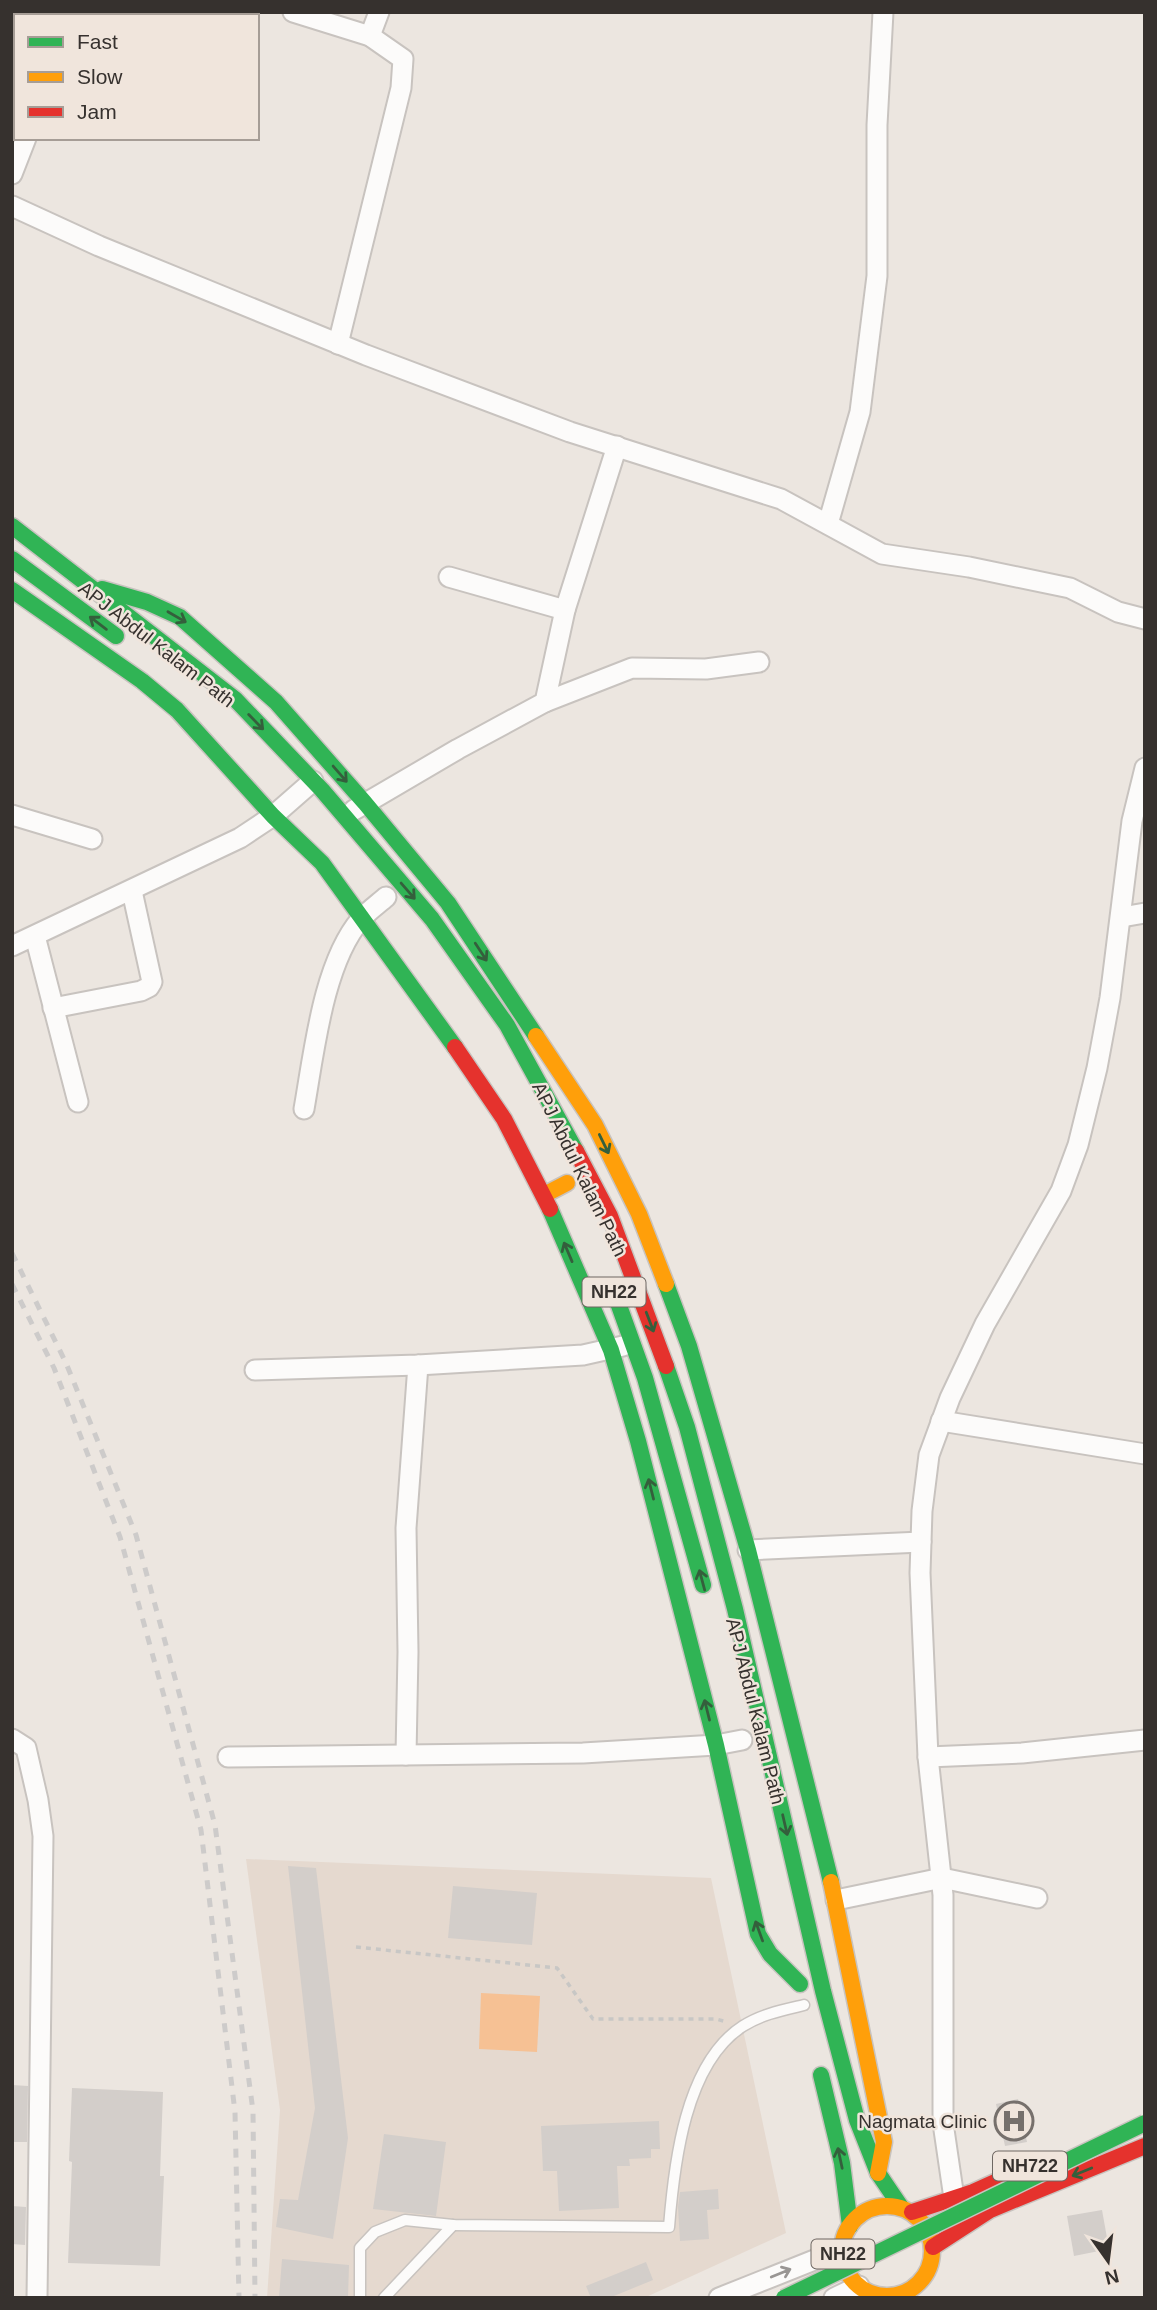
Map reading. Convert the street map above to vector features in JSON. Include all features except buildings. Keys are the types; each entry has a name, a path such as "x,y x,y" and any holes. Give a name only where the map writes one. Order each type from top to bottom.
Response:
{"main road":[{"name":"APJ Abdul Kalam Path","path":"12,526 235,699 313,781 432,919 507,1025 554,1107 610,1216 687,1427 735,1609 844,2070 860,2131 878,2173"},
{"name":"APJ Abdul Kalam Path","path":"12,559 128,645 115,662"},
{"name":"NH22","path":"90,586 147,602 180,617 276,702 365,803 448,903 594,1125 639,1214 689,1346 747,1550 836,1900 884,2142 878,2173 907,2210 927,2227 933,2247 931,2266 921,2282 906,2295 871,2293 848,2272 842,2249 850,2226 864,2212 882,2206 907,2210"},
{"name":"NH22","path":"12,590 142,681 177,710 273,816 322,863 504,1119 544,1195 611,1350 638,1441 716,1745 758,1934 770,1954 800,1984"},
{"name":"APJ Abdul Kalam Path","path":"544,1195 570,1189 559,1165"},
{"name":"APJ Abdul Kalam Path","path":"610,1280 657,1418 708,1600"},
{"path":"662,1354 689,1346"},
{"path":"720,1556 747,1550"},
{"path":"773,1774 801,1766"},
{"path":"792,1953 806,2012"},
{"name":"NH22","path":"817,2059 842,2163 850,2226"},
{"name":"NH722","path":"907,2210 973,2192 1145,2113"},
{"path":"784,2298 1145,2123"},
{"name":"NH722","path":"933,2247 990,2210 1145,2146"}],"street":[{"path":"293,12 370,36 403,59 401,89 338,344"},
{"path":"370,36 379,12"},
{"path":"828,524 860,412 877,276 877,125 883,12"},
{"path":"12,174 25,140"},
{"path":"12,206 99,246 338,344 570,432 781,499 882,554 969,567 1070,588 1118,612 1145,619"},
{"path":"545,702 565,610 617,446"},
{"path":"449,577 565,610"},
{"path":"344,816 545,702 632,668 706,669 759,662"},
{"path":"954,2198 943,2123 942,1878 928,1757 920,1573 922,1511 929,1455 985,1324 1061,1191 1078,1145 1101,1045 1122,917 1132,821 1145,768"},
{"path":"12,946 240,838 273,816 313,781"},
{"path":"12,816 92,839"},
{"path":"53,1008 142,991 149,987 152,982 132,891"},
{"path":"304,1109 323,1011 341,950 361,919 386,898"},
{"path":"1122,917 1145,913"},
{"path":"35,936 78,1102"},
{"path":"254,1370 418,1365 583,1354 611,1350 632,1343"},
{"path":"406,1755 407,1528 418,1365"},
{"path":"942,1421 1145,1454"},
{"path":"747,1550 921,1542"},
{"path":"12,1739 26,1748 43,1836 37,2298"},
{"path":"928,1757 1022,1753 1145,1740"},
{"path":"228,1756 583,1753 742,1741"},
{"path":"836,1900 942,1878 1037,1898"},
{"path":"719,2298 842,2249"},
{"path":"834,2298 871,2293"}],"lane":[{"path":"360,2298 360,2248 375,2232 405,2220 453,2225 669,2227 676,2168 691,2102 704,2071 723,2043 742,2027 764,2015 806,2012"},
{"path":"384,2298 453,2225"}],"path":[{"path":"356,1947 557,1968 593,2019 716,2019 742,2027"}],"shaded area":[{"path":"246,1859 711,1878 786,2233 644,2298 267,2298 280,2110"},
{"path":"481,1993 540,1996 537,2052 479,2049"}],"railway":[{"path":"12,1253 66,1363 136,1535 215,1825 253,2111 255,2298"},
{"path":"12,1284 54,1368 120,1537 201,1830 235,2112 239,2298"}],"traffic: fast":[{"path":"12,526 235,699 322,790 432,919 507,1025 576,1151"},
{"path":"12,559 116,636"},
{"path":"102,589 147,602 180,617 276,702 448,903 536,1036"},
{"path":"12,590 142,681 177,710 273,816 322,863 455,1047"},
{"path":"550,1209 611,1350 638,1441 716,1745 758,1934 770,1954 800,1984"},
{"path":"666,1284 689,1346 748,1550 831,1882"},
{"path":"617,1300 645,1378 703,1585"},
{"path":"666,1366 687,1427 735,1609 823,1991 857,2120 878,2173 901,2207"},
{"path":"821,2075 842,2163 850,2226"},
{"path":"784,2298 1145,2123"}],"traffic: slow":[{"path":"536,1036 595,1125 639,1214 666,1284"},
{"path":"544,1195 567,1183"},
{"path":"831,1882 884,2142 878,2173"},
{"path":"887,2206 904,2209 919,2219 929,2234 932,2251 929,2268 919,2283 904,2293 887,2296 870,2293 855,2283 845,2268 842,2251 845,2234 855,2219 870,2209 887,2206"}],"traffic: jam":[{"path":"455,1047 504,1119 550,1209"},
{"path":"576,1151 610,1216 666,1366"},
{"path":"933,2247 990,2210 1145,2146"},
{"path":"912,2212 973,2192 1004,2178"}],"place":[{"name":"Nagmata Clinic","path":"1014,2121"}]}
